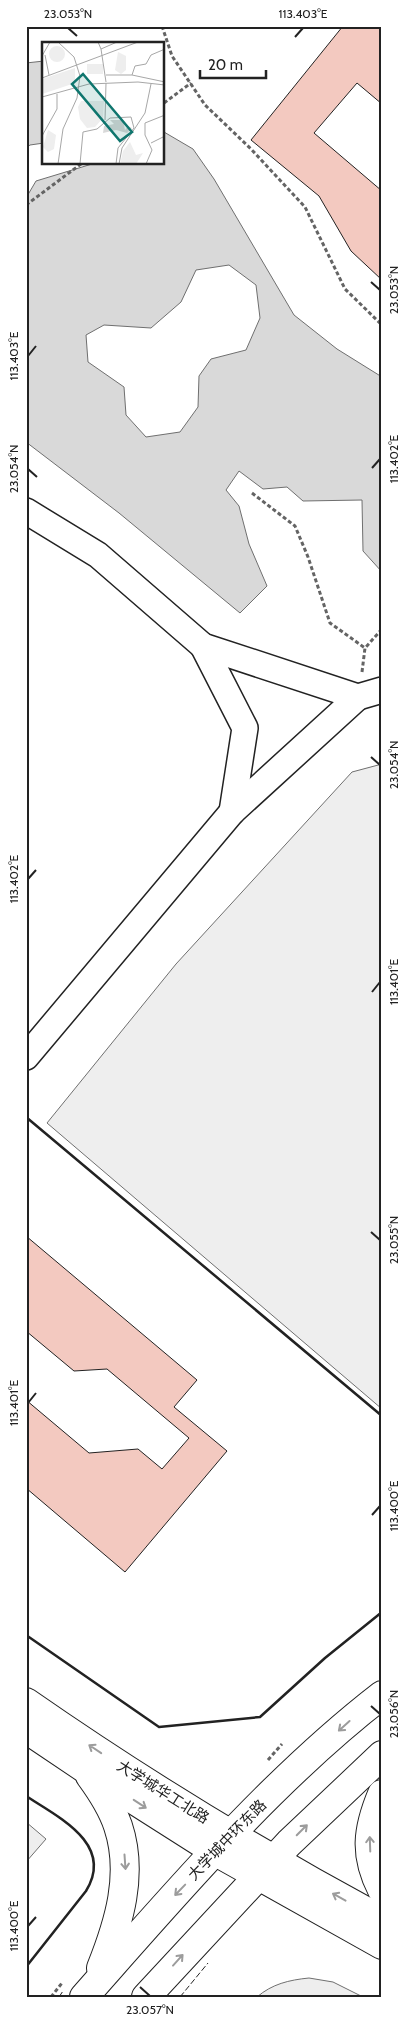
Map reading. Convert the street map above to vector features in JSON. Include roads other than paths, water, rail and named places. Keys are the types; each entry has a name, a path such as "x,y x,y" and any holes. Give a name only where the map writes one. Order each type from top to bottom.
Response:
{"main road":[{"name":"大学城中环东路","path":"89,1991 224,1843 317,1751 382,1694"},
{"name":"大学城华工北路","path":"26,1702 138,1778 224,1843"},
{"name":"大学城华工北路","path":"26,1729 87,1770 224,1843 382,1945"},
{"path":"146,1997 265,1868 320,1812 382,1755"},
{"path":"87,1770 105,1798 118,1824 123,1845 125,1871 123,1896 116,1928 89,1991"},
{"path":"382,1794 370,1829 369,1842 373,1868 382,1890"},
{"name":"大学城华工北路","path":"265,1868 382,1920"}],"lane":[{"path":"26,511 98,555 203,646 245,728 232,812"},
{"path":"203,646 358,697"},
{"path":"26,1057 232,812 358,697 382,690"}]}
